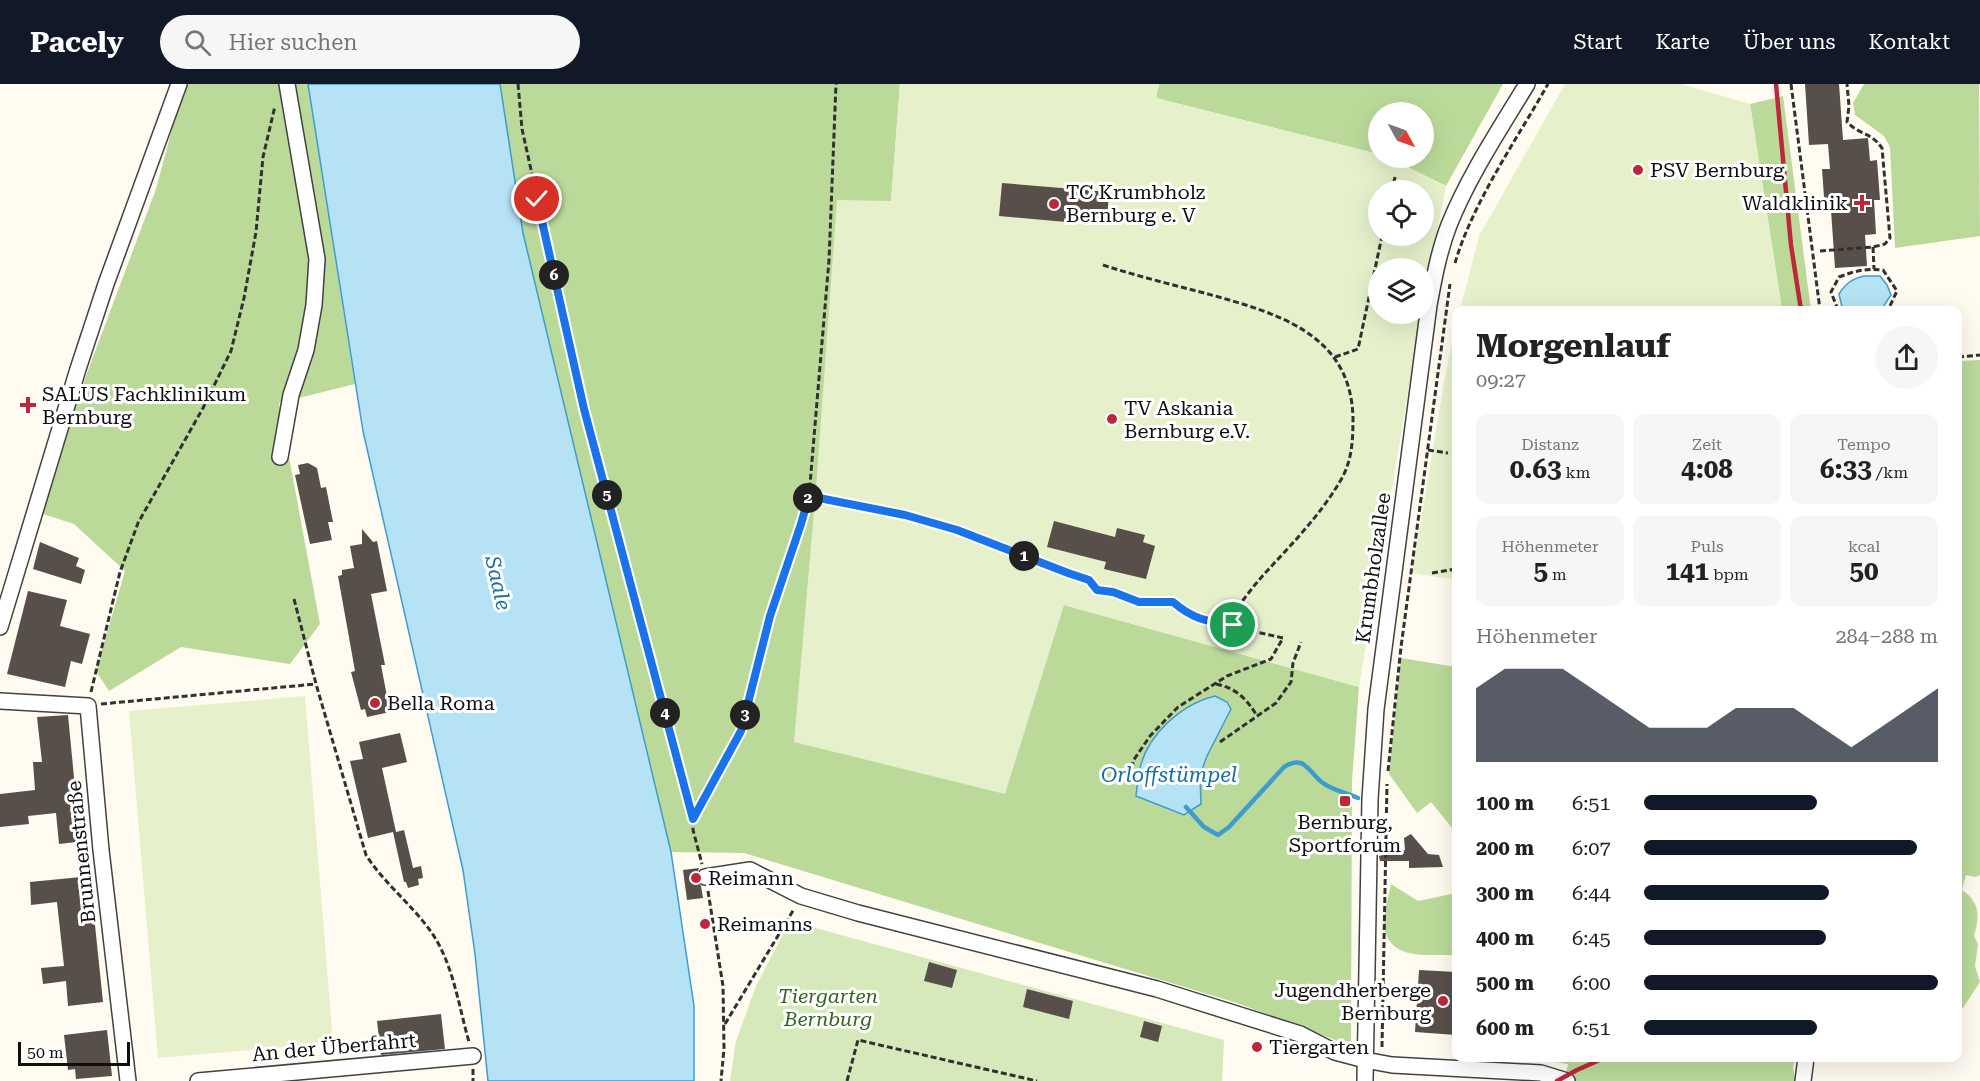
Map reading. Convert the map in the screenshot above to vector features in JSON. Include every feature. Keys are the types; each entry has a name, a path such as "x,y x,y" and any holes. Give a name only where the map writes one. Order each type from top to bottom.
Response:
{"street":[{"path":"0,627 106,284 179,84"},
{"path":"280,457 291,394 306,350 314,305 317,259 287,84"},
{"name":"Krumbholzallee","path":"1365,1081 1370,799 1376,709 1430,305 1439,259 1450,224 1476,171 1527,84"},
{"path":"0,701 88,706"},
{"name":"Brunnenstraße","path":"88,706 101,850 128,1081"},
{"path":"705,877 750,870 801,896 858,913 1157,989 1300,1034 1335,1052 1365,1060 1392,1065 1540,1073 1567,1081"},
{"name":"An der Überfahrt","path":"198,1081 473,1056"},
{"path":"1803,1081 1805,1062"}],"path":[{"path":"518,84 522,129 584,409 693,819 693,830 705,877 723,986 724,1048 721,1081"},
{"path":"693,819 741,731 770,616 809,496 830,260 836,84"},
{"path":"1455,263 1461,241 1476,211 1548,84"},
{"path":"1791,84 1819,306"},
{"path":"1820,251 1874,247 1884,244 1890,238 1882,148 1875,138 1852,128 1847,122 1849,106 1847,84"},
{"path":"275,105 263,157 256,232 244,298 231,351 197,418 138,523 120,572 88,706 316,684"},
{"path":"1335,357 1358,348 1380,246"},
{"path":"1874,247 1874,269"},
{"path":"1103,265 1263,309 1305,330 1335,357 1352,398 1352,446 1340,483 1225,624"},
{"path":"1836,306 1831,292 1839,277 1859,269 1883,270 1897,291 1890,306"},
{"path":"1382,1063 1387,780 1401,647 1451,274"},
{"path":"1962,357 1980,355"},
{"path":"1428,450 1448,453"},
{"path":"809,496 905,515 957,530 1057,569 1079,575 1089,580 1097,590 1113,592 1139,602 1173,602 1187,614 1199,619 1283,638 1271,659 1227,676 1179,707 1150,736 1133,761 1132,776"},
{"path":"1432,573 1452,570"},
{"path":"294,599 316,684 366,855 375,869 429,929 447,961 473,1056 473,1081"},
{"path":"1220,742 1276,703 1291,682 1293,663 1300,642"},
{"path":"1215,684 1239,693 1250,703 1257,716"},
{"path":"724,1026 801,896"},
{"path":"847,1081 858,1040 1037,1081"}],"green space":[{"path":"184,84 308,84 355,384 279,403 320,624 290,664 181,647 109,691 96,671 125,571 74,524 40,513 87,373 156,189"},
{"path":"500,84 900,84 891,202 837,201 1057,618 1064,605 1359,687 1352,781 1351,1046 1237,1003 744,853 671,852 523,233"},
{"name":"TV Askania Bernburg e.V.","path":"900,84 1159,84 1156,98 1368,151 1368,168 1409,168 1434,180 1368,180 1368,246 1434,246 1434,180 1446,186 1432,258 1368,258 1368,324 1419,324 1359,687 1064,605 1005,794 794,742 816,488 837,200 891,201"},
{"path":"1159,84 1503,84 1446,186 1409,168 1434,168 1434,102 1368,102 1368,151 1156,98"},
{"name":"PSV Bernburg","path":"1565,84 1681,84 1750,104 1781,306 1461,306 1479,236"},
{"path":"1864,84 1979,84 1980,236 1895,248 1890,147 1884,136 1855,115 1853,103"},
{"path":"1783,96 1810,306 1781,306 1750,104"},
{"path":"1452,344 1452,579 1412,573"},
{"path":"1980,360 1980,875 1975,877 1966,875 1962,890 1962,361"},
{"path":"1401,658 1452,666 1452,828 1431,802 1417,813 1389,774"},
{"path":"305,696 333,1043 158,1058 129,711"},
{"path":"1391,884 1418,901 1452,894 1452,955 1411,954 1393,945 1387,937 1384,925"},
{"path":"1962,890 1972,899 1977,910 1974,936 1978,944 1975,966 1980,982 1963,1008"},
{"name":"Tiergarten Bernburg","path":"790,921 1224,1040 1222,1081 730,1081 736,1041 756,986"},
{"path":"1555,1062 1795,1062 1793,1066 1795,1081 1564,1081 1568,1064"}],"water":[{"name":"Saale","path":"308,84 500,84 523,233 671,852 694,1006 694,1081 488,1081 475,954 463,870 363,431"},
{"path":"1864,276 1880,276 1891,295 1884,306 1842,306 1839,294 1844,287"},
{"name":"Orloffstümpel","path":"1215,696 1227,702 1231,709 1200,775 1201,804 1184,815 1136,796 1139,771 1144,755 1159,732 1179,713"}],"building":[{"path":"1805,84 1839,84 1843,140 1868,138 1870,161 1877,160 1880,200 1874,200 1876,234 1865,235 1867,266 1835,268 1831,210 1825,211 1822,169 1830,169 1828,144 1809,145"},
{"name":"TC Krumbholz Bernburg e. V","path":"1002,183 1109,192 1107,219 1067,215 1066,222 999,216"},
{"path":"308,463 317,468 321,488 326,487 333,522 328,522 332,540 310,544 295,475 300,474 298,465"},
{"path":"1054,521 1115,537 1117,528 1145,535 1143,542 1155,546 1146,579 1104,569 1106,562 1047,547"},
{"path":"362,529 373,542 377,541 387,591 371,594 385,665 381,665 390,712 367,717 365,709 361,710 351,672 355,671 338,576 342,575 342,570 354,568 350,546 362,544"},
{"path":"40,542 79,558 76,566 85,570 81,584 33,569"},
{"path":"28,591 67,600 60,626 90,634 82,664 71,661 65,687 7,674"},
{"path":"68,715 76,798 80,797 81,800 85,841 59,844 56,813 28,816 29,824 0,827 0,794 35,790 33,762 42,762 37,717"},
{"path":"400,733 407,762 382,768 396,832 404,830 413,868 421,866 423,878 418,879 419,885 408,888 404,882 393,832 368,838 350,761 363,759 359,742"},
{"path":"1411,834 1428,854 1439,855 1443,867 1409,868 1409,861 1380,861 1379,856 1405,850 1404,838"},
{"path":"699,868 695,878 701,886 703,898 687,900 683,870"},
{"path":"90,877 103,1002 68,1006 66,981 43,984 41,968 64,966 57,902 31,905 30,882"},
{"path":"929,962 957,970 952,988 924,981"},
{"path":"1419,970 1452,972 1452,1035 1415,1032"},
{"path":"1027,989 1073,1001 1069,1019 1023,1007"},
{"path":"441,1014 445,1049 381,1055 377,1021"},
{"path":"1144,1021 1162,1026 1158,1042 1140,1037"},
{"path":"107,1030 112,1076 76,1079 75,1069 68,1070 64,1035"}],"waterway":[{"path":"1186,807 1204,827 1218,835 1229,827 1284,767 1297,762 1302,763 1318,779 1335,790 1358,798"}],"railway":[{"path":"1776,84 1791,245 1800,306"},
{"path":"1557,1081 1595,1062"}],"place":[{"name":"PSV Bernburg","path":"1638,170"},
{"name":"Waldklinik","path":"1862,203"},
{"name":"TC Krumbholz Bernburg e. V","path":"1054,204"},
{"name":"SALUS Fachklinikum Bernburg","path":"28,405"},
{"name":"TV Askania Bernburg e.V.","path":"1112,419"},
{"name":"Bella Roma","path":"375,703"},
{"name":"Bernburg, Sportforum","path":"1345,801"},
{"name":"Reimann","path":"696,878"},
{"name":"Reimanns","path":"705,924"},
{"name":"Jugendherberge Bernburg","path":"1443,1001"},
{"name":"Tiergarten","path":"1257,1047"}],"route":[{"path":"537,199 584,409 693,819 741,731 770,616 809,496 905,515 957,530 1068,573 1079,575 1089,580 1097,590 1113,592 1139,602 1173,602 1187,614 1199,619 1233,625"}]}
